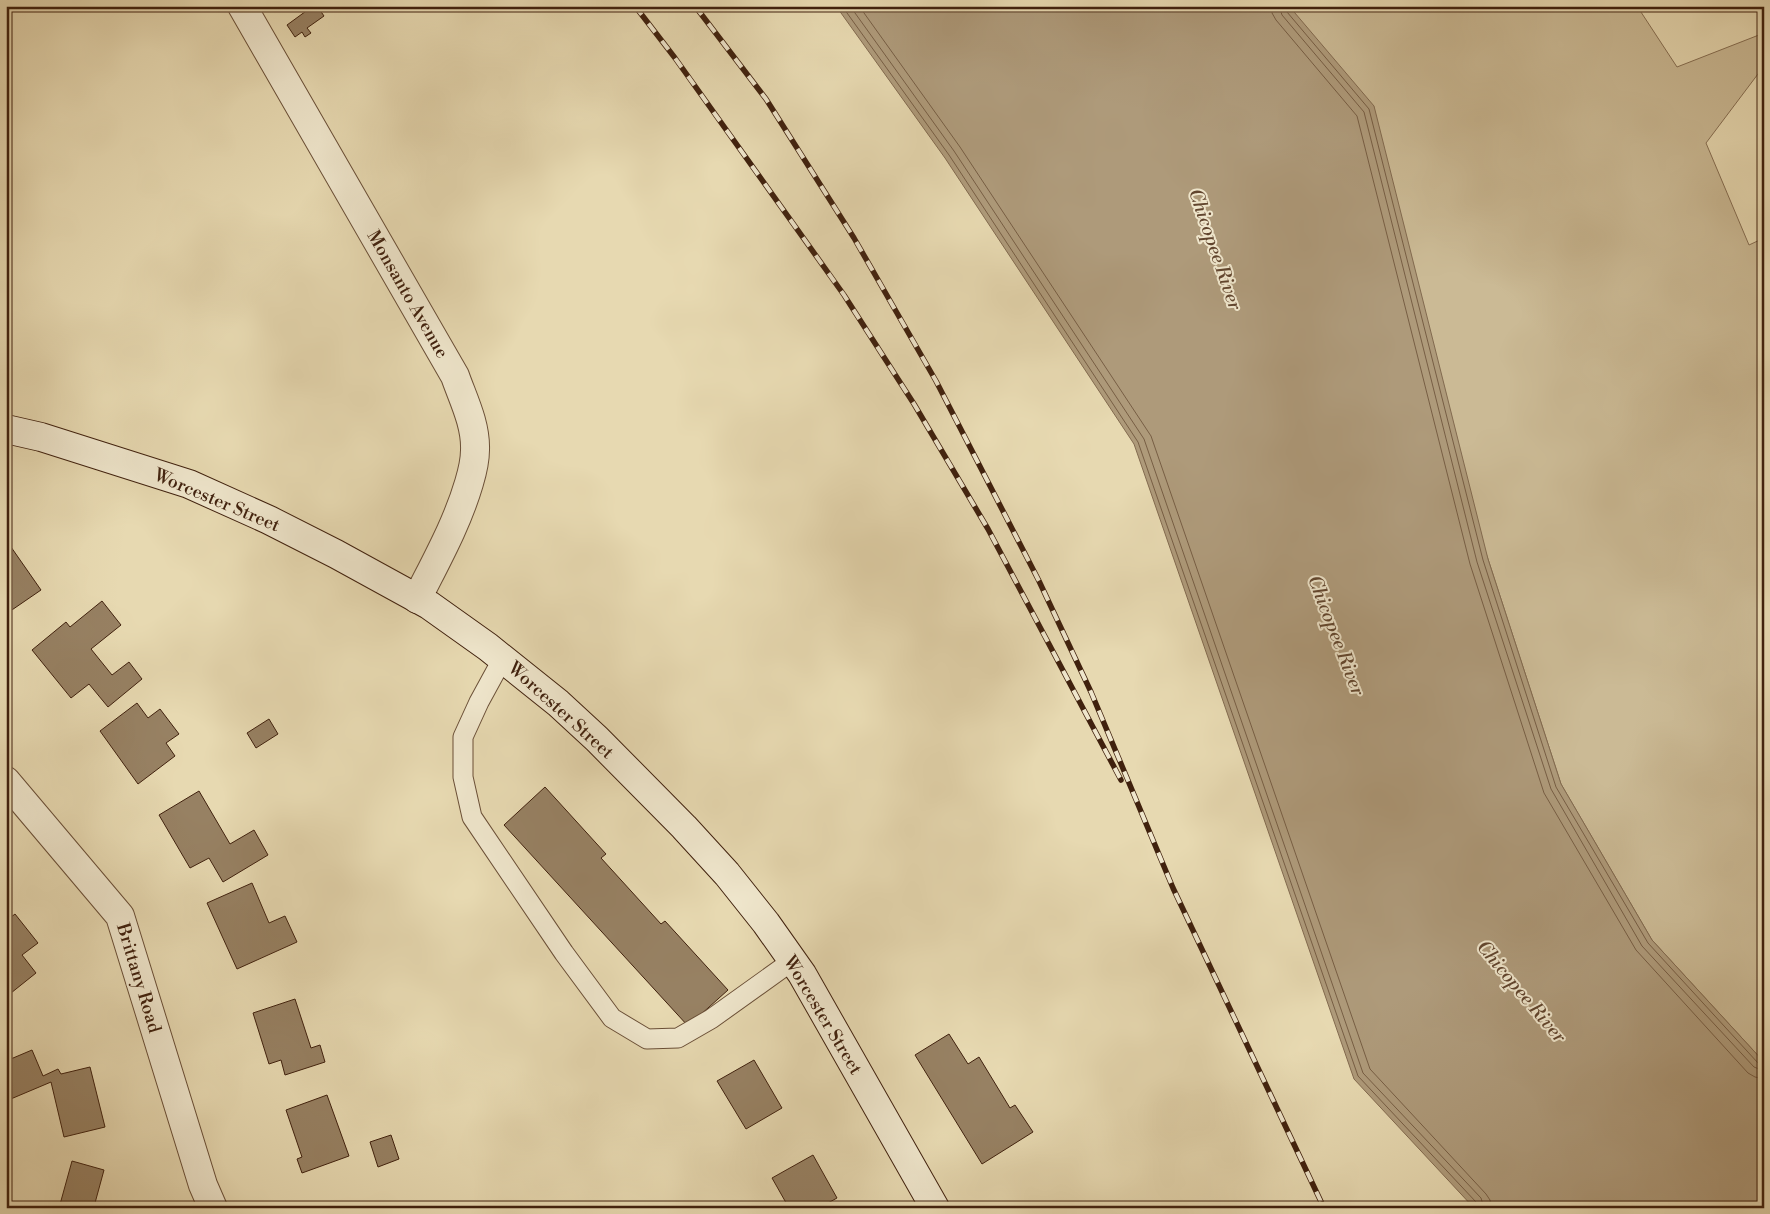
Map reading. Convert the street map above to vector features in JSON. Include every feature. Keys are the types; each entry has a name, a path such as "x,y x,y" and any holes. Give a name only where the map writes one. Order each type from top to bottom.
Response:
{"main road":[{"name":"Monsanto Avenue","path":"242,6 455,376 472,425 476,449 474,464 466,491 448,538 417,599"},
{"name":"Worcester Street","path":"6,429 40,436 189,484 269,520 417,599 459,625 503,658 578,721 668,810 727,874 766,923 802,974 935,1208"},
{"name":"Brittany Road","path":"6,781 120,916 204,1200"}],"lane":[{"path":"503,658 479,702 463,737 463,777 472,817 564,953 612,1018 647,1039 678,1038 725,1010 792,961"}],"shaded area":[{"path":"1289,6 1637,6 1677,67 1764,33 1764,66 1706,143 1749,245 1764,238 1764,1062 1652,940 1561,784 1488,559"}],"water":[{"name":"Chicopee River","path":"836,6 1289,6 1374,106 1488,559 1561,784 1652,940 1764,1062 1764,1208 1474,1208 1354,1079 1134,444 945,158"}],"building":[{"path":"313,6 317,6 324,16 307,28 311,33 305,37 302,32 295,37 287,25"},
{"path":"11,547 41,590 6,614 6,550"},
{"path":"102,601 121,625 91,649 112,675 129,662 142,679 108,707 89,684 71,698 32,650 66,622 70,627"},
{"path":"137,703 148,718 160,709 179,734 166,743 175,756 138,784 100,731"},
{"path":"269,719 278,734 256,748 247,733"},
{"path":"545,787 606,854 601,858 661,924 665,921 728,990 688,1026 504,825"},
{"path":"199,791 230,844 254,830 268,855 223,882 209,858 190,868 159,815"},
{"path":"252,883 269,923 285,916 297,942 237,969 207,903"},
{"path":"15,914 38,943 22,955 36,973 6,997 6,921"},
{"path":"295,999 311,1048 320,1045 325,1062 285,1075 281,1060 269,1064 253,1013"},
{"path":"949,1034 968,1064 979,1057 1010,1108 1015,1105 1033,1132 982,1164 915,1055"},
{"path":"32,1050 43,1076 58,1069 61,1074 90,1067 105,1127 64,1137 51,1082 6,1101 6,1061"},
{"path":"754,1060 782,1108 746,1129 717,1081"},
{"path":"327,1095 349,1156 302,1173 297,1159 302,1157 286,1110"},
{"path":"391,1135 399,1159 378,1167 370,1142"},
{"path":"813,1155 837,1198 819,1208 789,1208 772,1178"},
{"path":"72,1161 104,1170 95,1203 111,1208 59,1208"}],"railway":[{"path":"635,6 675,58 844,295 914,404 988,529 1121,780"},
{"path":"695,6 766,99 854,238 936,381 1039,581 1091,692 1173,888 1324,1208"}]}
